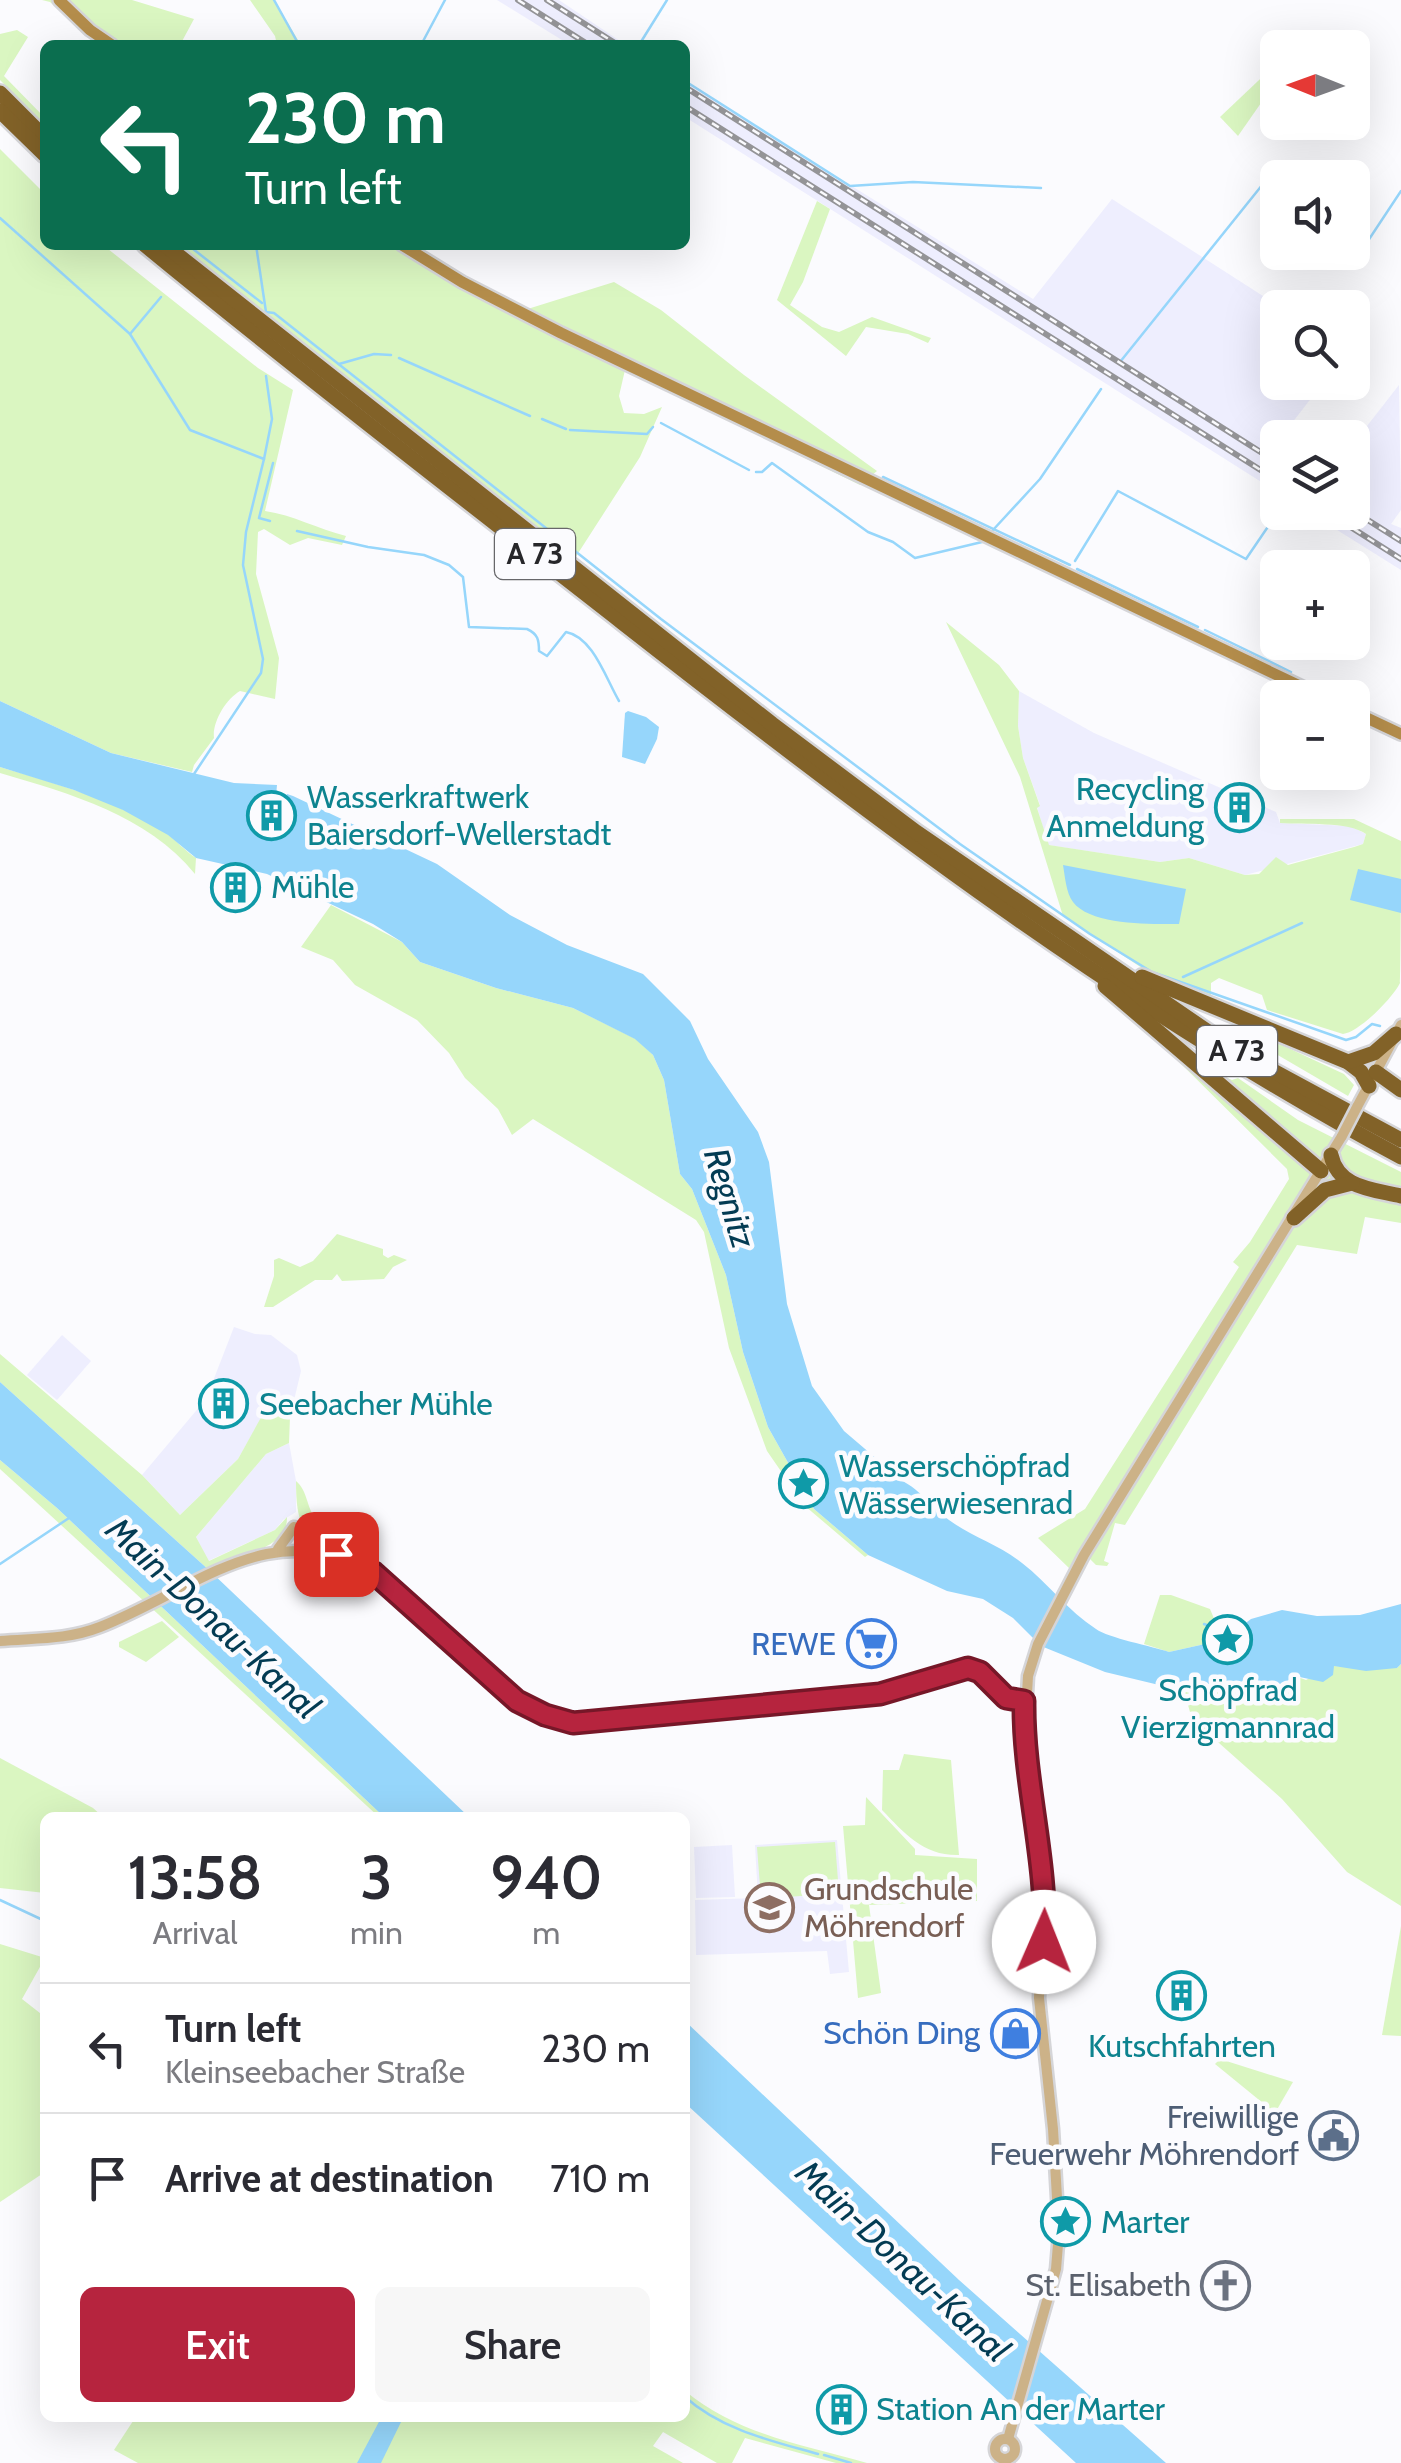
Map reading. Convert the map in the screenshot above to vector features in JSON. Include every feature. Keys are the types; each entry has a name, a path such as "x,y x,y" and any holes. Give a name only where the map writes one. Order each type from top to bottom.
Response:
{"highway":[{"path":"0,92 40,133"},
{"path":"0,111 40,151"},
{"name":"A 73","path":"151,250 828,783 1292,1099 1401,1157"},
{"name":"A 73","path":"171,250 772,724 1083,957 1236,1051 1401,1140"},
{"path":"1083,957 1348,1062 1372,1079 1401,1090"},
{"path":"1083,957 1118,998 1322,1171"},
{"path":"1348,1062 1374,1053 1398,1029"},
{"path":"1331,1155 1338,1175 1352,1184 1401,1196"},
{"path":"1294,1218 1325,1190 1352,1184"}],"main road":[{"path":"58,0 105,40"},
{"path":"410,250 462,282 561,332 1287,680"},
{"path":"1370,719 1401,734"}],"street":[{"path":"999,2461 994,2452 996,2443 1008,2439 1056,2269 1059,2232 1054,2140 1038,1998 1045,1881 1025,1766 1024,1701 1028,1676 1038,1644 1076,1570 1322,1171 1398,1029"},
{"path":"277,1550 294,1527 314,1550"},
{"path":"0,1641 72,1635 99,1628 243,1560 277,1550 314,1550 354,1562 374,1573 506,1692 528,1708 573,1723 880,1694 968,1668 980,1672 1006,1698 1024,1701"}],"shaded area":[{"path":"497,0 559,0 619,40 562,40"},
{"path":"690,85 1033,299 1112,199 1260,294 1260,400 1310,400 1294,420 1260,420 1260,481 690,120"},
{"path":"1399,385 1401,510 1391,524 1401,528 1401,570 1337,530 1370,530 1370,422"},
{"path":"1019,691 1094,733 1276,812 1280,823 1350,826 1366,834 1363,844 1245,875 1189,858 1160,862 1048,845 1037,807 1040,805 1023,758 1018,726"},
{"path":"234,1327 271,1335 297,1355 301,1371 290,1417 264,1413 238,1459 180,1515 142,1475 206,1399"},
{"path":"62,1335 91,1361 57,1400 27,1375"},
{"path":"289,1443 296,1481 296,1512 275,1530 208,1561 196,1537 266,1454"},
{"name":"Grundschule Möhrendorf","path":"837,1840 849,1972 830,1974 827,1951 696,1955 695,1900 758,1898 755,1845"},
{"path":"732,1845 735,1897 696,1898 694,1847"}],"green space":[{"path":"42,0 132,0 194,19 183,40 93,40 50,2"},
{"path":"250,0 274,0 298,40 276,40"},
{"path":"17,30 28,37 4,76 40,113 40,120 0,80 0,34"},
{"path":"1260,79 1260,104 1238,136 1220,117"},
{"path":"0,149 40,189 40,250 109,250 258,368 293,390 265,511 346,536 342,545 308,538 290,545 264,529 258,532 256,574 279,658 275,699 240,691 230,699 215,725 214,738 192,772 111,753 0,701"},
{"path":"817,201 830,209 803,282 790,305 822,327 839,332 872,317 931,338 928,343 908,334 866,327 846,356 777,300"},
{"path":"185,250 410,250 518,312 614,282 661,310 877,471 860,485 625,370 619,396 624,413 644,414 662,407 640,457 575,558"},
{"path":"946,622 999,665 1019,691 1018,726 1023,758 1049,845 1160,862 1189,858 1245,875 1259,874 1276,857 1288,865 1363,844 1366,834 1337,825 1280,823 1280,819 1354,819 1401,841 1400,983 1390,997 1366,1021 1343,1034 1267,1010 1262,995 1219,978 1211,983 1211,1001 1145,970 1063,916 1020,777"},
{"path":"0,767 86,794 147,821 196,858 195,874 154,836 131,822 54,789 0,773"},
{"path":"331,905 402,942 420,962 496,988 573,1008 636,1039 653,1055 664,1080 680,1174 692,1189 726,1275 743,1352 768,1427 814,1509 868,1555 865,1557 805,1506 767,1451 729,1348 704,1232 696,1220 533,1119 512,1135 498,1109 465,1078 449,1053 417,1020 355,985 333,960 301,947"},
{"path":"1267,1038 1344,1074 1354,1085 1348,1096 1257,1043"},
{"path":"1164,1047 1232,1080 1238,1078 1298,1120 1401,1172 1401,1223 1365,1217 1357,1254 1297,1245 1125,1525 1115,1523 1104,1561 1109,1563 1107,1566 1096,1565 1089,1558 1169,1421 1163,1417 1069,1568 1038,1538 1085,1509 1239,1267 1233,1262 1289,1179 1287,1169"},
{"path":"337,1234 383,1249 388,1258 394,1255 407,1260 393,1267 384,1279 342,1281 337,1274 332,1280 315,1280 273,1307 264,1307 274,1276 274,1260 279,1258 300,1267 313,1261"},
{"path":"0,1354 142,1475 180,1515 238,1459 264,1412 290,1417 289,1443 266,1454 196,1537 209,1561 275,1530 287,1517 285,1529 269,1545 210,1571 0,1382"},
{"path":"0,1460 57,1508 379,1812 374,1812 0,1469"},
{"path":"296,1481 316,1519 359,1547 359,1553 327,1545 308,1533 299,1513"},
{"path":"1160,1595 1210,1609 1223,1631 1223,1640 1169,1652 1144,1644"},
{"path":"162,1621 179,1637 146,1662 119,1647 119,1642"},
{"path":"1401,1664 1401,1906 1347,1872 1282,1799 1192,1719 1184,1691 1258,1690 1295,1676 1306,1680 1333,1666 1397,1668"},
{"path":"904,1754 951,1760 959,1855 925,1848 882,1810 883,1770 899,1770"},
{"path":"0,1758 97,1812 40,1812 40,1892 0,1888"},
{"path":"866,1797 915,1849 915,1855 977,1859 977,1901 869,1905 881,1993 858,1998 843,1826 865,1825"},
{"path":"835,1842 839,1893 761,1899 757,1847"},
{"path":"1401,1926 1401,2036 1382,2035"},
{"path":"0,1944 40,1956 40,1967 22,1999 40,2013 40,2175 0,2202"},
{"path":"1220,2059 1293,2082 1275,2113 1215,2064"},
{"path":"690,2395 749,2428 867,2463 836,2463 745,2438 732,2463 717,2463 663,2432 653,2446 683,2463 138,2463 114,2450 132,2422 690,2422"}],"water":[{"name":"Regnitz","path":"0,701 111,753 234,783 277,785 276,796 284,800 287,794 293,796 437,864 510,915 567,945 643,974 690,1021 708,1059 758,1132 769,1162 787,1304 812,1386 844,1431 878,1460 874,1479 886,1477 906,1483 949,1520 1022,1563 1086,1622 1110,1636 1169,1652 1223,1640 1251,1619 1282,1610 1317,1616 1360,1615 1401,1604 1401,1664 1397,1668 1366,1671 1334,1666 1333,1675 1323,1682 1295,1676 1286,1684 1252,1690 1184,1691 1105,1672 1041,1646 1013,1618 983,1599 947,1591 868,1555 814,1509 768,1427 743,1352 726,1275 692,1189 680,1174 664,1080 653,1055 635,1039 573,1008 496,988 420,962 402,942 373,924 267,874 196,858 168,835 123,810 0,767"},
{"path":"628,711 659,727 645,764 622,757"},
{"path":"1063,865 1186,889 1179,924 1108,920 1082,910 1069,894"},
{"path":"1358,869 1401,879 1401,913 1350,900"},
{"name":"Main-Donau-Kanal","path":"0,1382 210,1571 464,1812 379,1812 57,1508 0,1460"},
{"name":"Main-Donau-Kanal","path":"690,2026 959,2280 1166,2463 1076,2463 690,2108"},
{"path":"379,2422 401,2422 381,2463 357,2463"}],"waterway":[{"path":"274,0 296,40"},
{"path":"424,40 445,0"},
{"path":"642,40 667,0"},
{"path":"690,84 850,186 913,182 1041,188"},
{"path":"1120,362 1260,188"},
{"path":"1370,238 1401,191"},
{"path":"0,218 130,334 190,430 264,459 272,419 266,376"},
{"path":"194,250 262,303"},
{"path":"257,250 266,312 274,313 661,619 960,844 1090,934 1152,972 1346,1040 1372,1024 1380,1026"},
{"path":"130,334 161,297"},
{"path":"339,364 374,354 391,355"},
{"path":"399,358 530,416"},
{"path":"993,530 1040,479 1101,389"},
{"path":"542,419 566,429"},
{"path":"661,423 749,470"},
{"path":"570,430 647,434 653,427"},
{"path":"194,774 261,673 263,659 243,565 246,532 264,459"},
{"path":"270,521 259,518 273,463"},
{"path":"756,472 772,463 868,532 893,542 915,558 982,542"},
{"path":"883,477 1070,565"},
{"path":"1075,561 1118,491 1246,559 1266,530"},
{"path":"297,531 424,555 449,565 463,577 469,627 527,629 537,638 539,651 547,656 566,632 575,635 591,650 619,701"},
{"path":"1077,569 1198,627"},
{"path":"1205,630 1291,672"},
{"path":"1183,977 1302,923"},
{"path":"0,1564 69,1518"},
{"path":"1204,1624 1220,1629 1225,1638"},
{"path":"0,1900 40,1919"},
{"path":"690,2401 731,2426 818,2454"},
{"path":"824,2455 851,2463"}],"railway":[{"path":"518,0 581,40"},
{"path":"547,0 610,40"},
{"path":"690,90 1260,452"},
{"path":"690,109 1260,470"},
{"path":"1370,521 1401,541"},
{"path":"1355,530 1401,559"}],"place":[{"name":"Recycling Anmeldung","path":"1239,807"},
{"name":"Wasserkraftwerk Baiersdorf-Wellerstadt","path":"272,815"},
{"name":"Mühle","path":"236,887"},
{"name":"Seebacher Mühle","path":"224,1404"},
{"name":"Wasserschöpfrad Wässerwiesenrad","path":"804,1484"},
{"name":"Schöpfrad Vierzigmannrad","path":"1228,1640"},
{"name":"REWE","path":"871,1644"},
{"name":"Grundschule Möhrendorf","path":"769,1907"},
{"name":"Kutschfahrten","path":"1182,1996"},
{"name":"Schön Ding","path":"1015,2033"},
{"name":"Freiwillige Feuerwehr Möhrendorf","path":"1334,2135"},
{"name":"Marter","path":"1066,2222"},
{"name":"St. Elisabeth","path":"1226,2285"},
{"name":"Station An der Marter","path":"841,2409"}],"route":[{"path":"336,1554 374,1573 517,1701 573,1723 849,1698 880,1694 960,1669 980,1672 1011,1700 1024,1701 1025,1766 1045,1881 1044,1942"}]}
